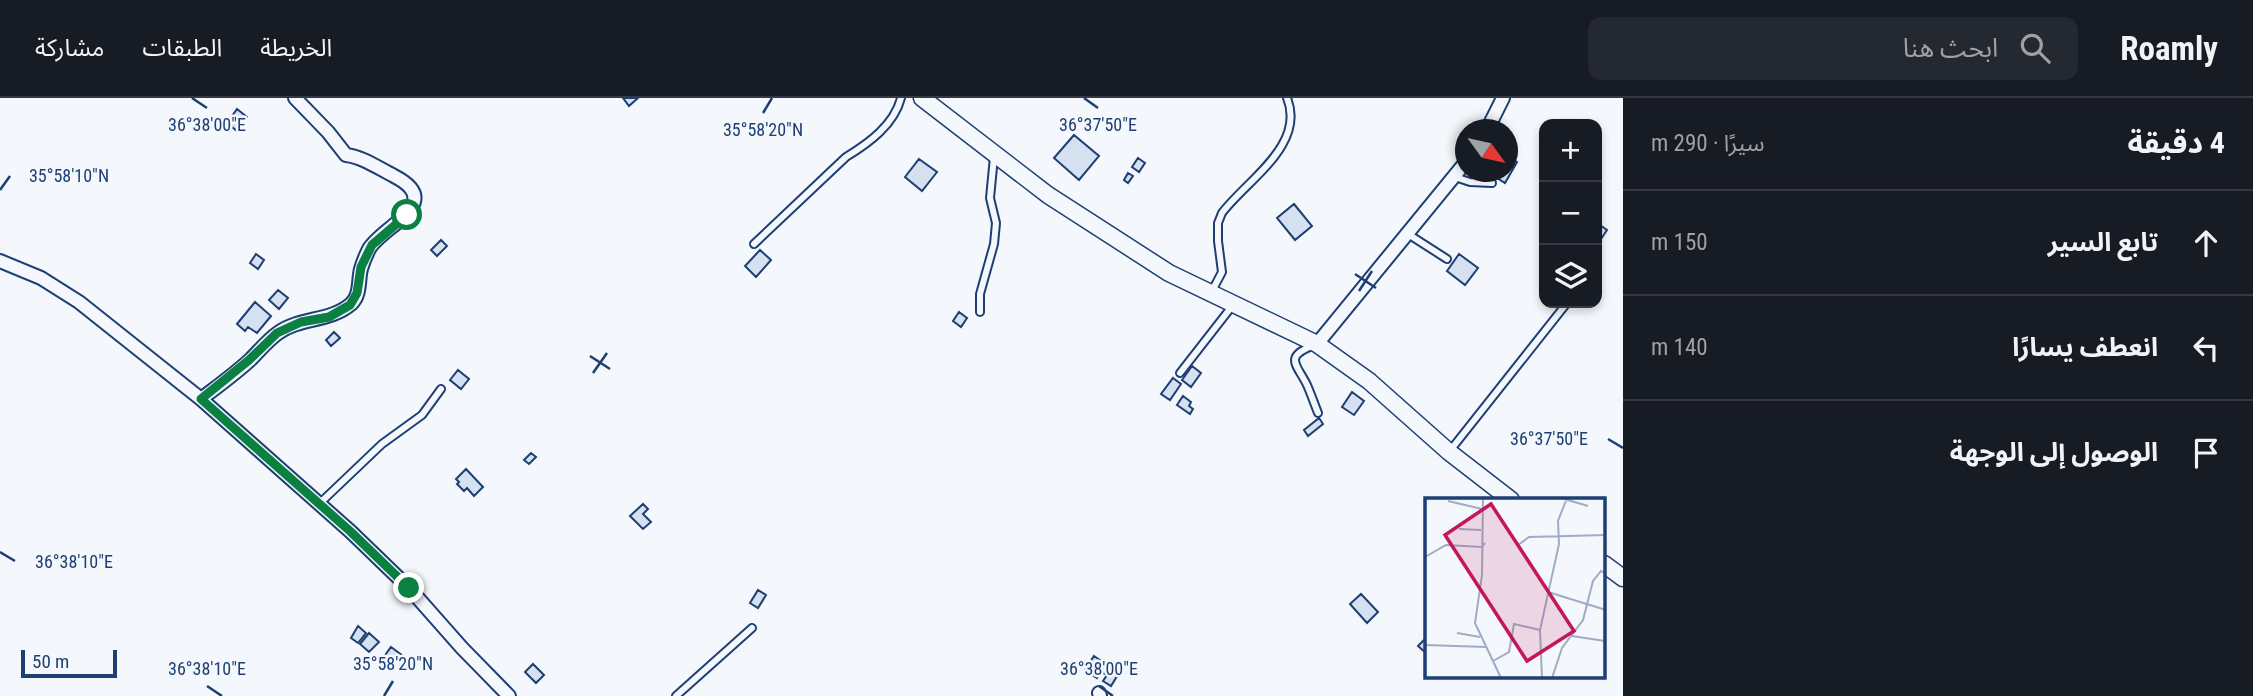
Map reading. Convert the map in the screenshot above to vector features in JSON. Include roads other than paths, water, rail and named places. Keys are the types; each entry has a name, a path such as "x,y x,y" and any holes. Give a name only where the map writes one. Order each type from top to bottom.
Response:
{"street":[{"path":"201,399 277,333 301,322 329,317 350,305 357,293 361,267 372,245 407,215 414,205 414,195 409,186 356,156 346,155 295,98"},
{"path":"922,98 1048,195 1158,265 1317,344 1369,381 1449,452 1508,498"},
{"path":"1492,119 1503,98"},
{"path":"1317,344 1455,177"},
{"path":"0,261 41,278 79,302 201,399 319,503 409,588 503,694"},
{"path":"1605,565 1623,578"}],"lane":[{"path":"754,244 846,157 861,148 888,124 901,98"},
{"path":"1211,293 1222,272 1218,241 1218,223 1222,213 1281,148 1291,124 1289,99"},
{"path":"980,312 979,294 994,244 996,223 990,198 994,155"},
{"path":"1470,182 1492,183"},
{"path":"1408,234 1447,259"},
{"path":"1180,373 1234,304"},
{"path":"1449,452 1563,308"},
{"path":"1317,344 1299,351 1295,358 1295,367 1306,382 1318,413"},
{"path":"319,503 382,444 422,415 441,389"},
{"path":"676,696 752,628"}]}
